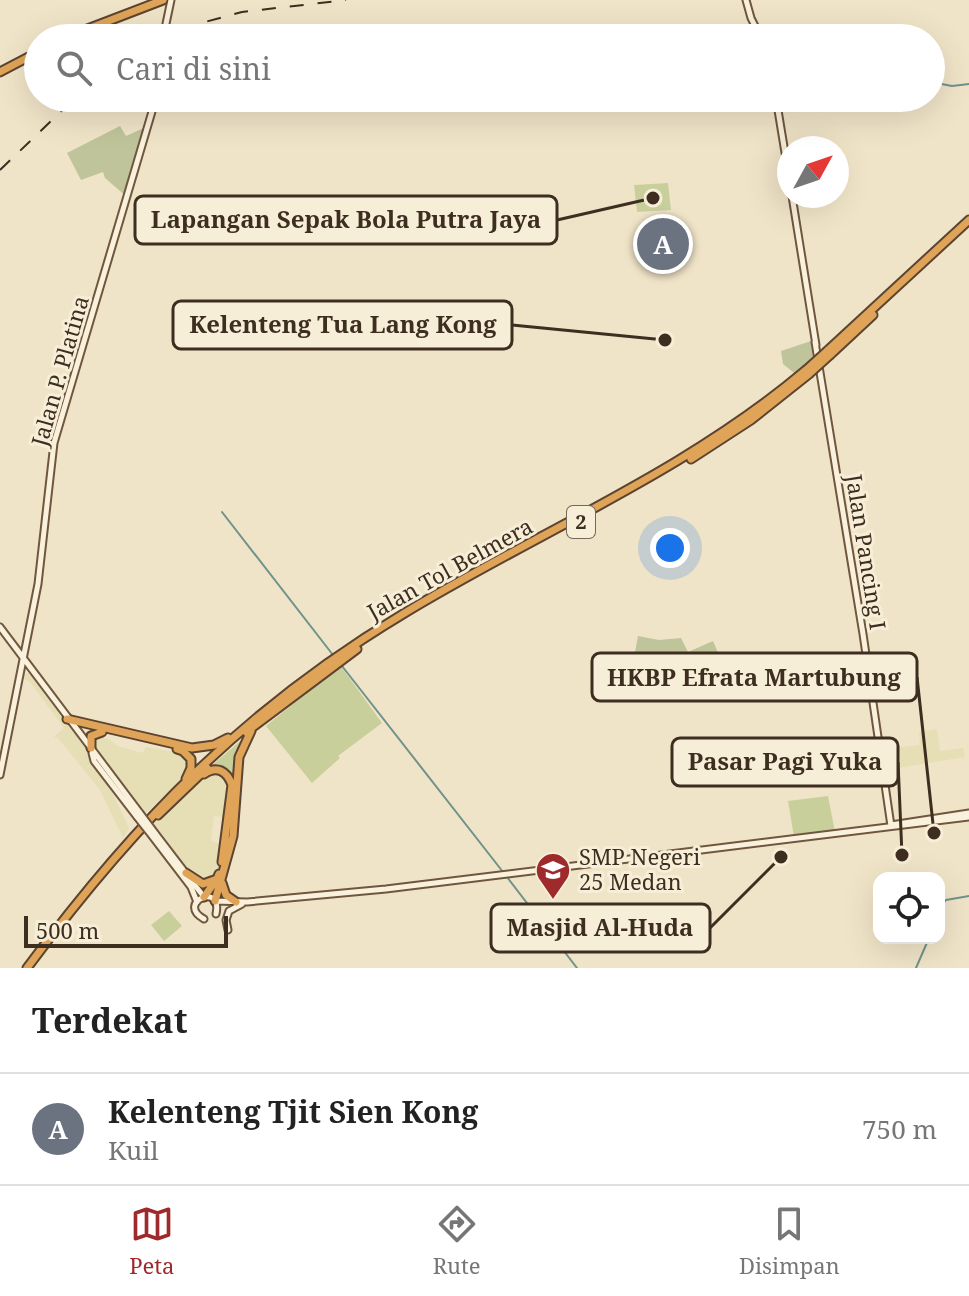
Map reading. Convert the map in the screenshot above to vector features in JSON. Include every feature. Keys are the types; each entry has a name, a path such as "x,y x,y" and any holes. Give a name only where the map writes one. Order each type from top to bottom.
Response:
{"highway":[{"path":"100,24 163,0"},
{"path":"110,24 171,0"},
{"path":"0,70 24,57"},
{"name":"Jalan Tol Belmera","path":"829,353 969,220"},
{"name":"Jalan Tol Belmera","path":"30,968 109,870 186,784 248,724 422,602 670,467 748,416 808,372 969,227"},
{"name":"Jalan Tol Belmera","path":"186,784 330,664"},
{"path":"204,897 219,880 233,836 239,757 246,739 267,716"},
{"path":"67,719 199,748 218,744 248,724"},
{"path":"77,731 88,729 183,751 191,762 186,784"},
{"path":"91,748 91,736 102,732"},
{"path":"186,784 210,770 224,771 232,785 215,901"},
{"path":"186,873 203,884 219,880"},
{"path":"219,880 226,895 236,902"}],"street":[{"path":"166,24 171,0"},
{"path":"746,0 754,24"},
{"name":"Jalan P. Platina","path":"0,775 38,584 54,443 152,112"},
{"path":"778,112 782,136"},
{"name":"Jalan Pancing I","path":"794,208 894,825"},
{"path":"0,627 139,815 204,897 215,901 247,902 503,876 969,815"},
{"path":"154,834 191,887 197,902 196,913 204,919"},
{"path":"197,902 204,897"},
{"path":"215,901 218,907 216,914"},
{"path":"228,930 226,920 229,911 247,902"}],"shaded area":[{"path":"25,673 34,679 106,779 129,828 123,838 100,790 54,737 64,728 30,682 24,679"},
{"path":"937,729 940,751 963,748 965,757 886,770 883,749 920,745 919,732"},
{"path":"103,738 143,753 146,747 180,753 189,762 189,768 144,815 98,752 93,740"},
{"path":"210,772 223,774 229,782 225,817 214,816 211,841 221,844 217,876 206,883 197,880 184,867 152,826"}],"green space":[{"path":"120,126 126,136 146,127 127,197 105,178 103,172 81,180 67,153"},
{"path":"668,183 671,210 637,212 634,185"},
{"path":"811,341 813,360 798,376 783,364 781,351"},
{"path":"638,636 659,640 681,638 688,652 713,641 722,662 654,690 629,685"},
{"path":"340,665 382,723 338,756 340,758 312,783 266,726"},
{"path":"246,736 233,786 231,777 209,768"},
{"path":"828,796 835,832 794,837 788,801"},
{"path":"169,911 182,926 164,941 151,925"}],"waterway":[{"path":"945,85 969,84"},
{"path":"222,512 333,655"},
{"path":"342,666 503,872"},
{"path":"507,877 577,968"},
{"path":"945,901 969,896"},
{"path":"916,968 926,944"}],"railway":[{"path":"197,24 242,12 346,0"},
{"path":"0,170 60,112"}],"place":[{"name":"Lapangan Sepak Bola Putra Jaya","path":"653,198"},
{"name":"Kelenteng Tjit Sien Kong","path":"663,244"},
{"name":"Kelenteng Tua Lang Kong","path":"665,340"},
{"name":"HKBP Efrata Martubung","path":"934,833"},
{"name":"Pasar Pagi Yuka","path":"902,855"},
{"name":"Masjid Al-Huda","path":"781,857"},
{"name":"SMP Negeri 25 Medan","path":"553,901"}]}
